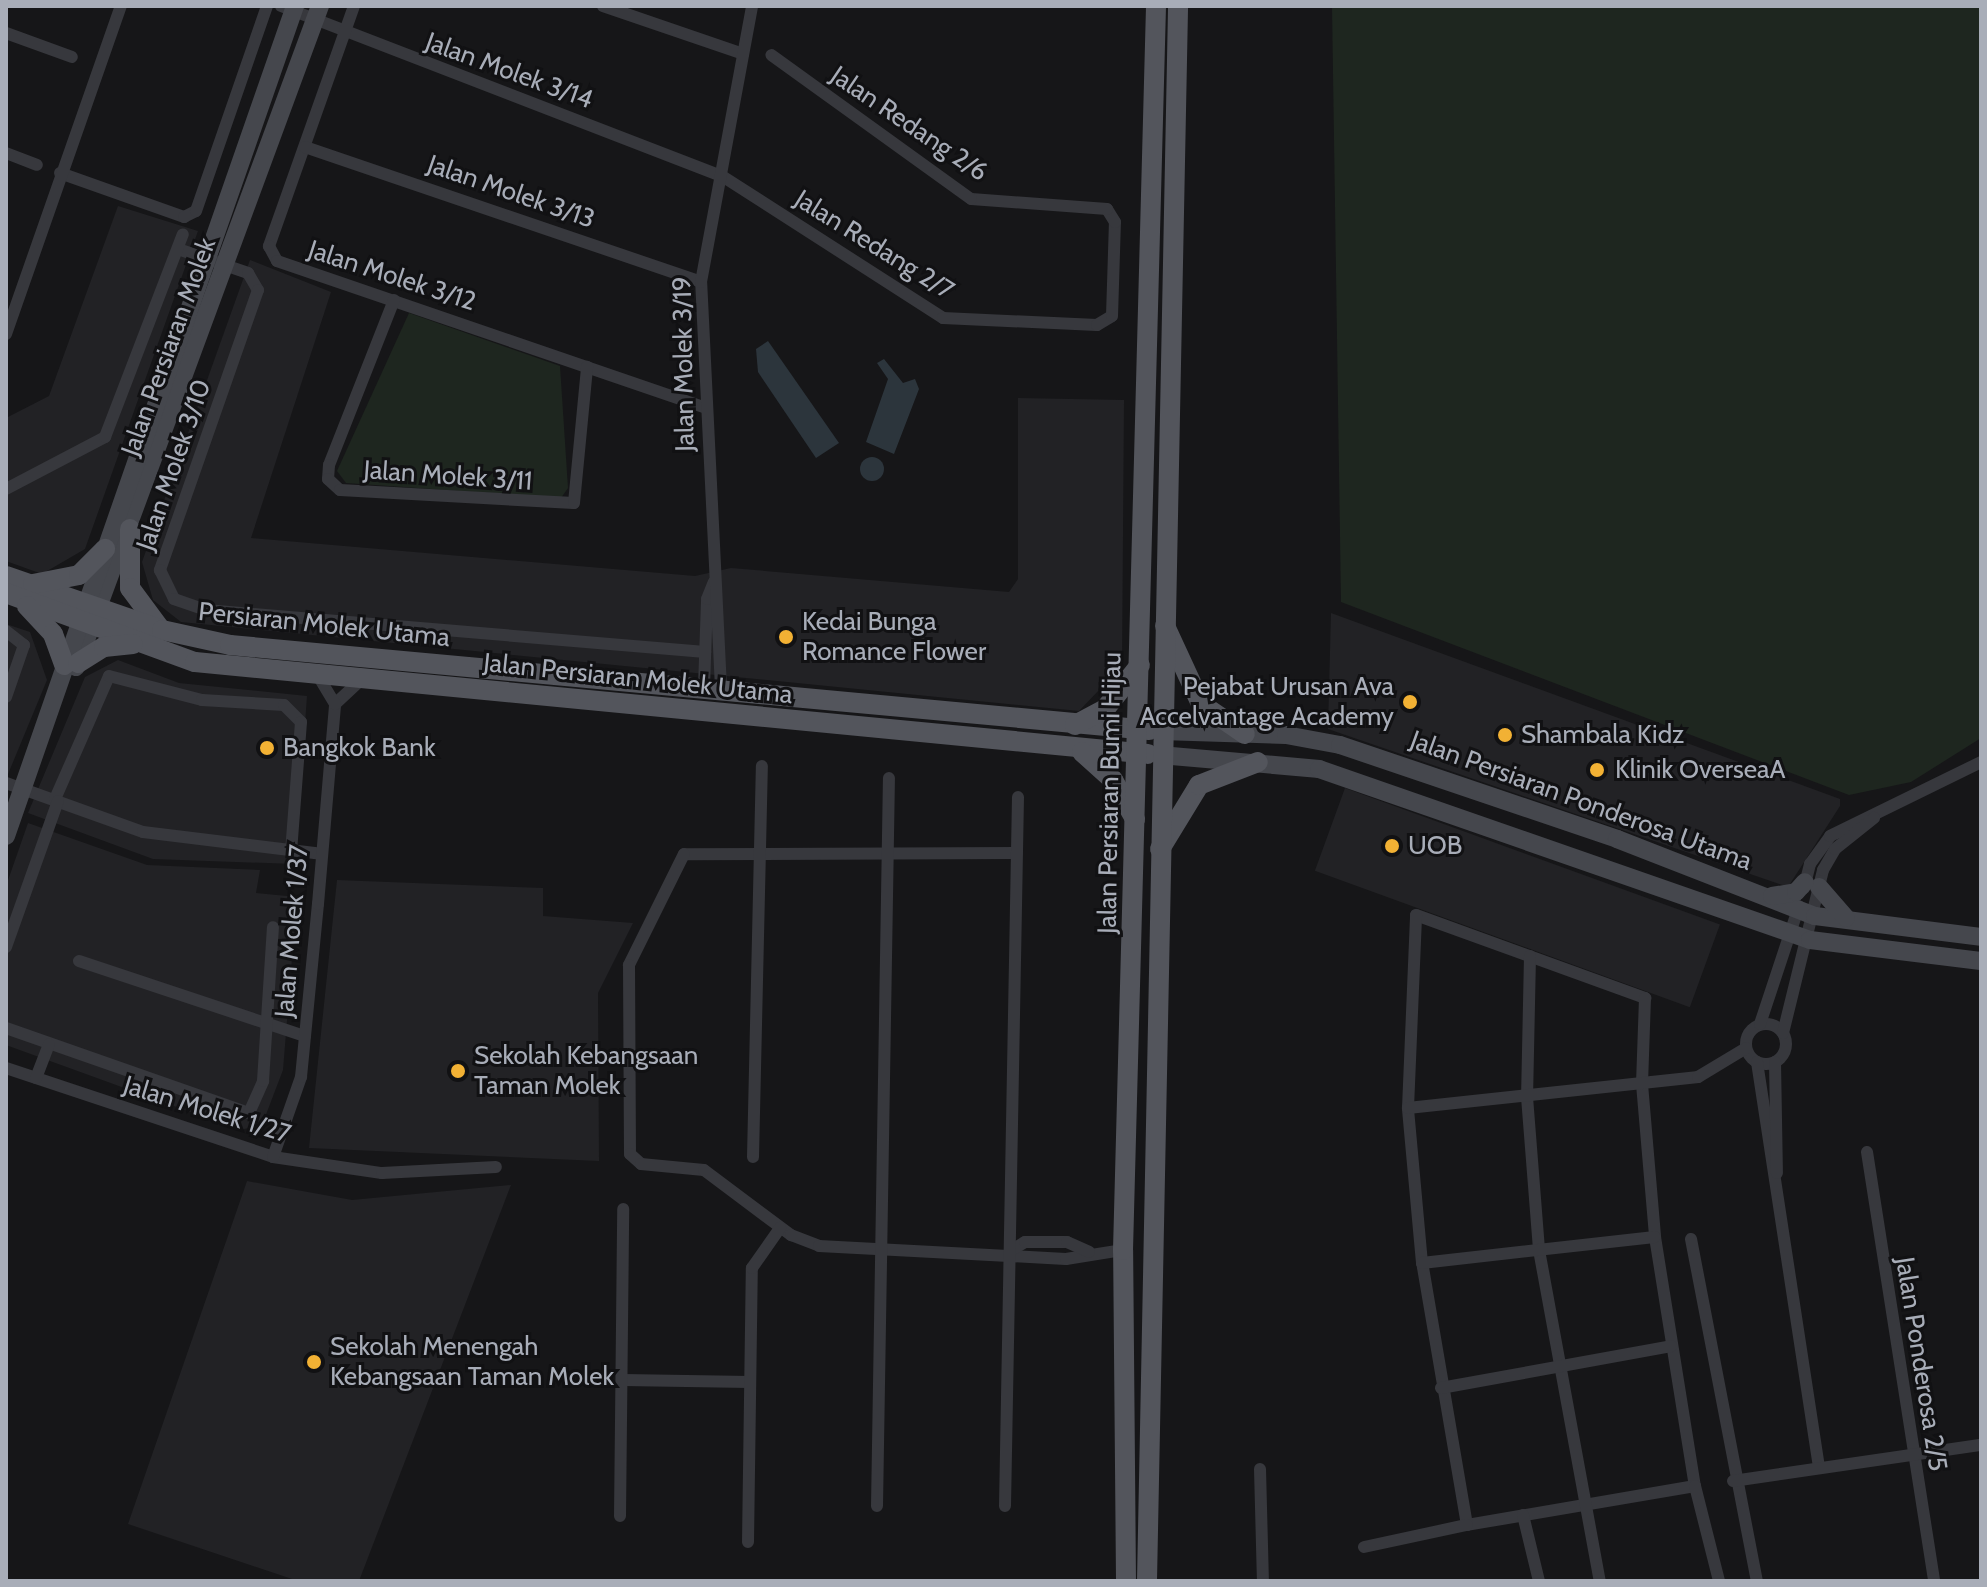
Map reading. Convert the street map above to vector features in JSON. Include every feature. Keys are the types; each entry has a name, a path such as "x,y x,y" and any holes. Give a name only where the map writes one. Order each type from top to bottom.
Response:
{"main road":[{"name":"Jalan Persiaran Bumi Hijau","path":"1126,1581 1123,1250 1137,823 1147,265 1156,6"},
{"name":"Jalan Persiaran Bumi Hijau","path":"1147,1581 1161,615 1178,6"},
{"name":"Jalan Persiaran Molek","path":"6,836 14,786 57,701 71,664 88,615 105,549 290,8"},
{"name":"Jalan Persiaran Molek","path":"88,615 130,529 317,14"},
{"path":"1153,110 1160,119 1175,114"},
{"path":"1147,265 1171,267"},
{"path":"130,529 130,588 162,630"},
{"path":"13,588 67,580 105,549"},
{"path":"13,588 45,622 71,664 104,647 137,644"},
{"name":"Persiaran Molek Utama","path":"13,588 88,615 230,645 713,687"},
{"name":"Persiaran Molek Utama","path":"88,615 137,644"},
{"path":"1161,615 1201,704 1245,734"},
{"name":"Jalan Persiaran Molek Utama","path":"137,644 195,662 1082,752 1160,755"},
{"path":"1075,725 1105,709 1140,665"},
{"name":"Jalan Persiaran Molek Utama","path":"713,687 1075,725 1161,731"},
{"name":"Jalan Persiaran Ponderosa Utama","path":"1161,731 1286,735 1383,757 1807,912 1852,921 1981,937"},
{"path":"1082,752 1113,780 1137,823"},
{"name":"Jalan Persiaran Ponderosa Utama","path":"1160,755 1258,762 1374,783 1810,940 1981,961"},
{"path":"1159,849 1199,785 1258,762"},
{"path":"1769,896 1796,892 1812,884 1831,909 1852,921"},
{"path":"1123,1250 1141,1245 1153,1175"},
{"path":"1123,1250 1143,1262 1150,1312"}],"street":[{"path":"6,334 121,6"},
{"path":"60,173 184,217 196,211 267,6"},
{"name":"Jalan Molek 3/12","path":"354,6 305,147 272,255 704,407"},
{"path":"603,6 743,54"},
{"name":"Jalan Molek 3/19","path":"713,687 714,582 704,407 701,282 752,6"},
{"name":"Jalan Molek 3/14","path":"290,8 317,14 344,34 722,176"},
{"path":"6,33 72,57"},
{"name":"Jalan Redang 2/6","path":"771,55 971,199 1107,209 1115,222 1107,322"},
{"name":"Jalan Molek 3/13","path":"305,147 701,282"},
{"path":"6,153 37,165"},
{"name":"Jalan Redang 2/7","path":"722,176 943,318 1107,322"},
{"path":"6,489 105,437 183,234"},
{"name":"Jalan Molek 3/10","path":"178,249 255,279 258,290 160,570 174,599 206,610 705,652"},
{"name":"Jalan Molek 3/11","path":"394,300 329,465 328,479 340,490 574,503 587,367"},
{"name":"Jalan Molek 3/19","path":"713,687 705,652 714,582"},
{"path":"6,631 24,645 6,697"},
{"path":"317,674 335,704 363,677"},
{"path":"6,947 12,908 109,676 202,700 284,705 301,722 291,852"},
{"name":"Jalan Molek 1/37","path":"273,1157 299,1085 335,704"},
{"path":"1775,1185 1778,1119 1775,1062 1785,1048 1783,1033 1801,981 1810,940 1807,912 1812,884 1830,836 1874,818 1981,762"},
{"path":"753,1157 762,766"},
{"path":"877,1506 889,778"},
{"path":"14,786 143,832 321,854"},
{"path":"1005,1506 1018,797"},
{"path":"1017,853 761,849 684,854 629,965 633,1159 704,1170 780,1228 819,1246 1012,1250 1025,1242 1067,1242 1089,1252 1123,1250"},
{"path":"1408,1108 1698,1077 1746,1048 1760,1024 1791,934 1807,912"},
{"path":"1467,1525 1441,1388 1422,1263 1408,1108 1416,915 1645,998 1642,1084 1655,1237 1695,1486 1719,1581"},
{"path":"6,1028 249,1113 263,1085 273,927"},
{"path":"1530,956 1527,1097 1539,1250 1555,1367 1581,1505 1600,1581"},
{"path":"79,961 268,1029 305,1036"},
{"path":"1778,972 1801,981"},
{"path":"1760,1024 1783,1033"},
{"path":"36,1078 49,1044"},
{"path":"1746,1048 1757,1062 1762,1120 1819,1466"},
{"path":"1757,1062 1775,1062"},
{"name":"Jalan Molek 1/27","path":"6,1068 273,1157 382,1173 496,1167"},
{"path":"1759,1093 1777,1092"},
{"path":"1762,1120 1778,1119"},
{"name":"Jalan Ponderosa 2/5","path":"1867,1152 1912,1456 1934,1581"},
{"path":"620,1516 623,1209"},
{"path":"748,1542 752,1268 780,1228"},
{"path":"1422,1263 1655,1237"},
{"path":"1691,1239 1733,1481 1757,1581"},
{"path":"1441,1388 1671,1346"},
{"path":"623,1380 750,1382"},
{"path":"1733,1481 1819,1466 1981,1445"},
{"path":"1260,1469 1263,1581"},
{"path":"1364,1547 1467,1525 1695,1486"},
{"path":"1523,1515 1539,1581"}],"shaded area":[{"path":"1332,6 1981,6 1981,738 1911,782 1849,795 1341,602"},
{"path":"118,206 198,231 85,549 42,574 6,561 6,418 49,396"},
{"path":"250,260 331,292 251,538 695,576 731,568 1009,592 1018,579 1018,398 1124,400 1122,666 1079,711 181,622 153,600 142,562"},
{"path":"409,313 560,366 568,488 561,498 346,483 337,471"},
{"path":"768,341 839,443 816,458 758,372 756,349"},
{"path":"884,359 903,383 915,379 919,389 894,454 866,442 888,379 877,363"},
{"path":"872,457 881,460 884,469 881,478 872,481 863,478 860,469 863,460"},
{"path":"1331,613 1840,799 1840,806 1788,887 1328,729"},
{"path":"6,624 30,632 47,680 6,779"},
{"path":"118,660 179,683 307,696 295,864 153,859 28,813 85,677"},
{"path":"1345,788 1720,924 1690,1007 1315,871"},
{"path":"28,823 147,865 260,870 256,893 297,897 283,1070 262,1125 240,1130 6,1045 6,886"},
{"name":"Sekolah Kebangsaan Taman Molek","path":"337,880 543,888 543,916 633,923 598,993 599,1161 309,1148"},
{"name":"Sekolah Menengah Kebangsaan Taman Molek","path":"247,1181 352,1200 511,1185 359,1581 298,1581 128,1524"}],"place":[{"name":"Kedai Bunga Romance Flower","path":"786,637"},
{"name":"Pejabat Urusan Ava Accelvantage Academy","path":"1410,702"},
{"name":"Shambala Kidz","path":"1505,735"},
{"name":"Bangkok Bank","path":"267,748"},
{"name":"Klinik OverseaA","path":"1597,770"},
{"name":"UOB","path":"1392,846"},
{"name":"Sekolah Kebangsaan Taman Molek","path":"458,1071"},
{"name":"Sekolah Menengah Kebangsaan Taman Molek","path":"314,1362"}]}
